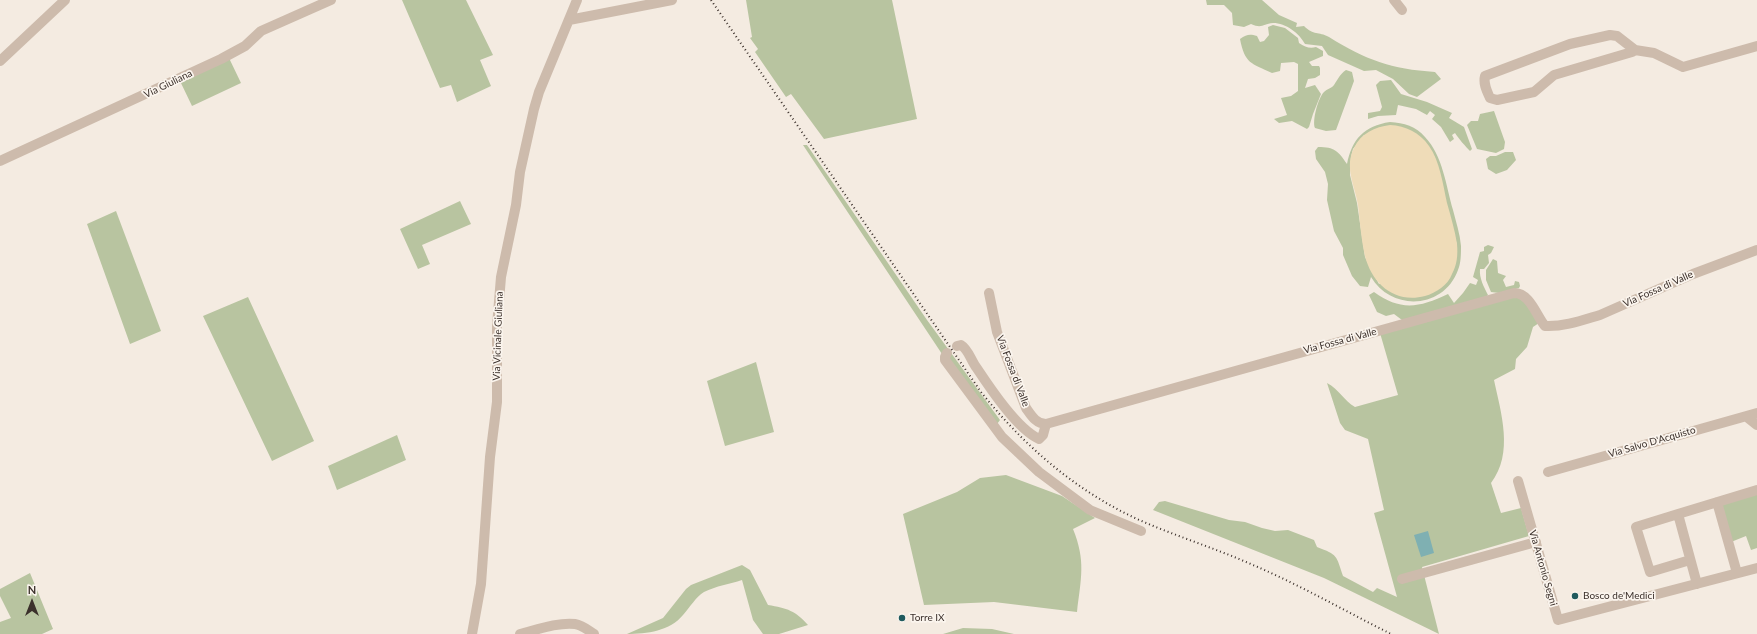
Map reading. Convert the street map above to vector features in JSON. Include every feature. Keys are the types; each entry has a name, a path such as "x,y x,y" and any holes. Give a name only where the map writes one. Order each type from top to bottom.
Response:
{"street":[{"path":"0,61 64,0"},
{"name":"Via Giuliana","path":"0,161 220,59 244,46 261,31 332,0"},
{"name":"Via Vicinale Giuliana","path":"472,634 481,584 490,457 497,402 497,326 501,277 516,205 520,172 534,109 539,92 577,0"},
{"path":"569,20 672,0"},
{"path":"1394,0 1402,10"},
{"path":"1634,50 1632,52 1554,75 1534,92 1497,100 1490,98 1486,89 1484,80 1486,76 1570,44 1610,35 1617,36 1634,50 1654,53 1683,67 1757,46"},
{"name":"Via Fossa di Valle","path":"989,292 997,332 1026,408 1033,418 1042,424 1046,424 1519,293 1528,299 1545,326 1554,326 1585,320 1600,315 1692,274 1757,250"},
{"path":"957,346 961,345 964,347 998,399 1032,436 1039,439 1043,435 1046,424"},
{"path":"947,354 945,360 1002,437 1039,472 1090,510 1141,531"},
{"name":"Via Salvo D'Acquisto","path":"1548,472 1757,413"},
{"path":"1747,417 1757,425"},
{"name":"Via Antonio Segni","path":"1518,481 1558,620 1757,568"},
{"path":"1690,560 1650,572 1636,527 1757,490"},
{"path":"1717,502 1737,573"},
{"path":"1678,514 1697,584"},
{"path":"1402,579 1536,542"},
{"path":"520,634 560,625 574,624 582,626 594,634"}],"green space":[{"path":"402,0 466,0 493,55 480,60 491,86 457,102 451,85 440,88"},
{"path":"746,0 892,0 917,119 824,139 791,94 786,97 755,52 758,49 750,38 752,37"},
{"path":"1206,0 1262,0 1279,15 1297,23 1296,27 1304,26 1313,32 1325,35 1355,52 1379,62 1419,71 1435,72 1441,79 1417,97 1409,94 1393,79 1376,70 1364,71 1328,55 1322,46 1305,44 1292,29 1278,23 1262,26 1251,24 1244,27 1233,25 1232,13 1224,5 1207,5"},
{"path":"1273,25 1285,28 1298,38 1299,43 1303,46 1310,48 1316,47 1323,51 1323,56 1309,62 1312,66 1319,66 1320,75 1315,78 1308,79 1305,88 1315,85 1321,94 1307,129 1292,121 1279,123 1274,119 1287,115 1281,98 1291,96 1298,91 1298,64 1294,62 1281,63 1280,71 1272,73 1250,62 1242,47 1240,39 1247,35 1257,36 1260,42 1264,41 1269,35 1268,27"},
{"path":"229,58 241,83 192,106 180,81"},
{"path":"1346,70 1352,72 1354,81 1336,130 1326,131 1315,128 1315,115 1322,95 1333,86"},
{"path":"1391,80 1401,94 1427,102 1452,113 1449,118 1464,127 1472,149 1470,151 1455,133 1452,135 1454,139 1450,142 1441,127 1432,119 1435,115 1430,111 1427,115 1416,109 1398,105 1396,115 1378,116 1368,119 1368,113 1380,111 1382,107 1376,85 1380,81"},
{"path":"1494,111 1505,142 1504,149 1496,153 1477,149 1467,125 1471,121 1478,121 1480,114"},
{"path":"1390,122 1400,123 1418,130 1436,153 1443,172 1460,237 1461,258 1458,270 1451,283 1430,299 1417,301 1404,300 1391,296 1380,288 1371,277 1368,287 1360,286 1352,276 1343,255 1343,248 1334,231 1327,200 1328,184 1325,172 1316,159 1315,151 1318,147 1332,149 1341,156 1347,164 1352,147 1361,135 1366,130","holes":["1364,135 1434,156 1457,245 1379,284 1365,257 1357,203 1350,175 1353,149"]},
{"path":"803,145 807,145 927,320 1000,420 997,424 942,354"},
{"path":"1505,152 1513,152 1516,160 1507,170 1496,174 1488,169 1486,159 1490,156 1496,156"},
{"path":"460,201 471,224 422,245 430,264 418,269 400,229"},
{"path":"116,211 161,331 130,344 87,224"},
{"path":"1488,245 1494,247 1488,255 1489,263 1484,269 1480,269 1483,286 1488,295 1486,297 1402,320 1394,314 1386,316 1377,312 1369,295 1374,292 1383,298 1401,305 1419,305 1448,294 1454,303 1470,283 1476,285 1478,280 1473,277 1480,252 1484,251 1484,247"},
{"path":"1493,259 1497,261 1498,273 1506,276 1503,280 1506,287 1514,285 1515,281 1519,282 1519,288 1499,293 1491,292 1486,280 1486,270"},
{"path":"1513,296 1525,300 1539,323 1533,327 1527,347 1516,359 1515,369 1494,380 1502,419 1504,446 1498,471 1491,483 1501,513 1521,508 1529,536 1422,567 1439,634 1324,578 1153,510 1159,502 1165,501 1229,520 1245,522 1262,528 1275,531 1288,530 1314,540 1317,547 1333,554 1343,576 1373,592 1377,588 1397,597 1374,513 1384,510 1368,439 1345,430 1340,423 1327,383 1335,388 1355,407 1398,395 1380,333"},
{"path":"248,297 314,441 272,461 203,316"},
{"path":"756,362 774,432 725,446 707,381"},
{"path":"397,435 406,460 337,490 328,466"},
{"path":"1006,475 1062,496 1095,518 1073,529 1080,551 1081,560 1081,579 1077,612 994,602 924,605 903,514 957,492 980,478"},
{"path":"1757,493 1757,548 1751,550 1746,536 1731,542 1720,504"},
{"path":"742,565 750,570 768,605 781,607 795,613 808,625 779,634 763,634 753,620 742,580 704,592 672,625 650,632 627,634 663,618 686,589 691,585"},
{"path":"30,573 53,629 42,634 0,634 0,622 11,618 0,596 0,589"},
{"path":"963,628 992,629 1014,634 943,634"}],"sand":[{"path":"1390,125 1407,128 1416,133 1425,141 1433,152 1441,173 1457,244 1457,260 1448,282 1433,293 1414,298 1404,297 1386,290 1373,275 1368,266 1364,250 1358,205 1350,169 1351,155 1360,138 1374,129"}],"water":[{"path":"1428,531 1434,553 1421,557 1414,535"}],"railway":[{"path":"711,0 981,392 1015,431 1033,448 1052,465 1093,495 1137,519 1271,573 1391,634"}],"place":[{"name":"Bosco de'Medici","path":"1575,596"},
{"name":"Torre IX","path":"902,618"}]}
